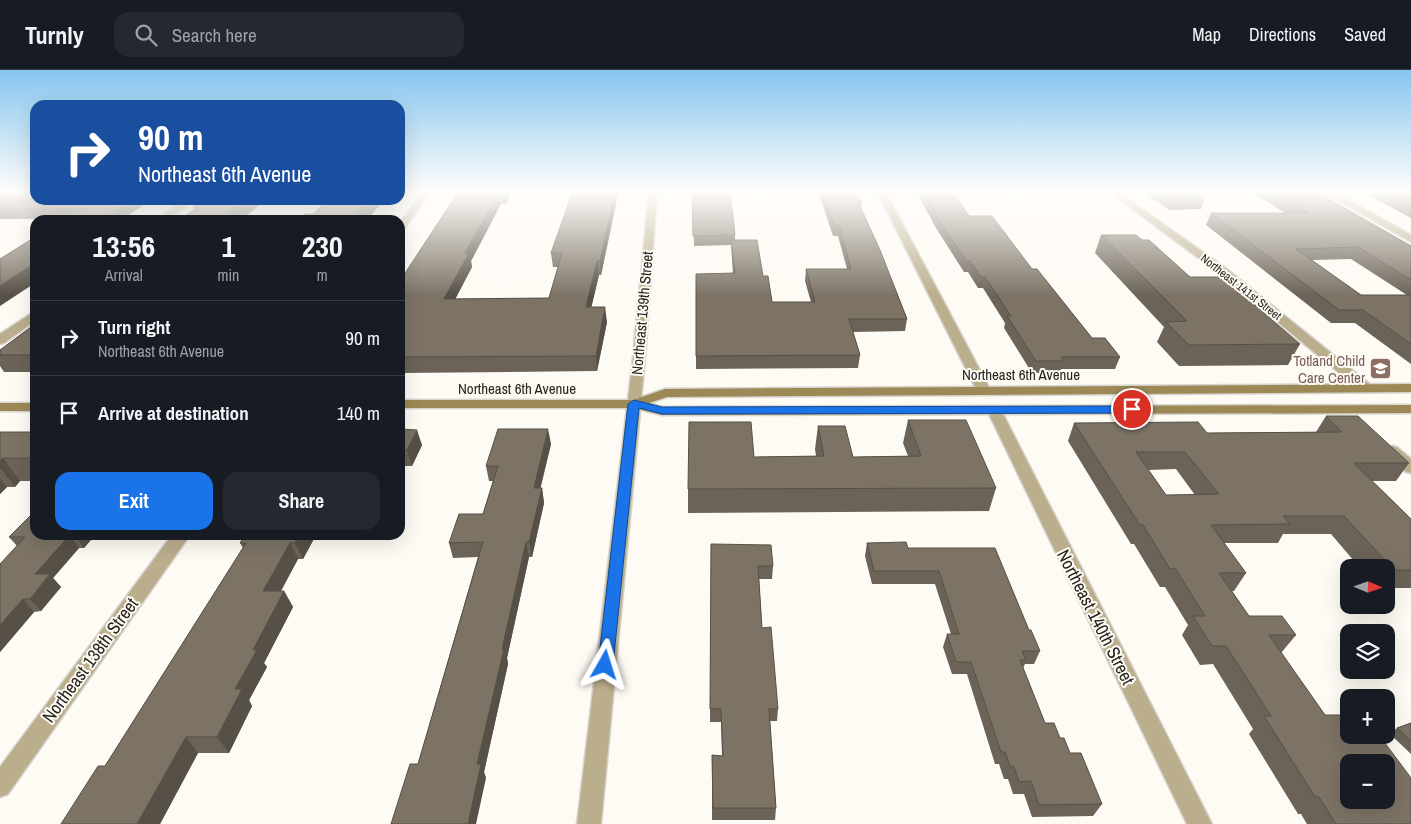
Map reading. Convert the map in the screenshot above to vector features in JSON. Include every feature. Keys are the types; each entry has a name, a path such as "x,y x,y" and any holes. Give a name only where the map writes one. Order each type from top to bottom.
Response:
{"main road":[{"name":"Northeast 6th Avenue","path":"634,404 665,393 1411,388"},
{"path":"1024,410 1066,401 1330,399 1364,394 1367,389"},
{"name":"Northeast 6th Avenue","path":"405,404 634,404 662,411 1347,411 1411,409"},
{"path":"0,407 30,407"}],"street":[{"name":"Northeast 139th Street","path":"589,824 634,404 650,226"},
{"path":"899,226 984,391"},
{"name":"Northeast 141st Street","path":"1161,226 1224,272 1367,389"},
{"path":"1390,226 1411,238"},
{"path":"0,340 30,319"},
{"name":"Northeast 140th Street","path":"994,410 1200,824"},
{"path":"1347,411 1361,424"},
{"path":"1383,442 1411,468"},
{"name":"Northeast 138th Street","path":"0,786 177,540"}],"building":[{"path":"436,226 480,226 465,253 469,253 444,299 549,298 562,253 551,253 561,226 607,226 600,261 597,261 586,307 605,307 596,356 405,357 405,273"},
{"path":"693,226 734,226 735,235 693,236"},
{"path":"839,226 869,226 907,319 849,319 860,355 696,356 696,274 735,273 731,240 757,240 763,276 768,276 772,302 815,302 806,269 851,269"},
{"path":"943,226 1000,226 1032,269 1037,269 1092,338 1105,338 1120,357 1061,357 1064,361 1036,361 1007,316 1011,316 985,277 981,277 970,261 966,261"},
{"path":"1228,226 1376,226 1411,246 1411,280 1358,247 1296,249 1361,295 1411,295 1411,344 1363,310 1339,310"},
{"path":"1101,235 1136,235 1142,240 1149,240 1190,277 1222,277 1300,344 1189,345 1166,322 1187,321"},
{"path":"30,240 30,266 0,286 0,259"},
{"path":"30,328 30,355 0,355 0,350"},
{"path":"1326,416 1358,416 1409,463 1354,463 1411,519 1411,570 1395,570 1395,559 1384,559 1344,516 1283,516 1290,524 1211,525 1246,573 1219,573 1249,616 1282,616 1296,635 1269,635 1325,715 1340,715 1340,744 1386,744 1393,754 1340,754 1340,809 1395,809 1395,756 1411,778 1411,824 1336,824 1319,797 1315,797 1264,716 1271,716 1226,646 1212,646 1193,616 1205,616 1175,568 1170,569 1143,525 1140,525 1074,423 1198,422 1207,433 1342,432","holes":["1136,452 1185,452 1219,494 1166,495"]},
{"path":"908,420 966,420 996,488 688,489 689,422 751,422 754,457 824,456 818,426 845,426 853,457 921,456"},
{"path":"405,429 417,430 407,450 405,450"},
{"path":"498,429 548,429 534,488 542,488 529,542 526,542 502,649 504,649 477,764 481,764 468,824 391,824 410,764 418,764 483,542 449,543 459,514 483,514 498,466 486,466"},
{"path":"0,432 30,432 30,458 3,458 0,461"},
{"path":"30,516 30,540 66,540 35,574 50,574 30,599 23,599 0,625 0,564 25,537 9,537"},
{"path":"242,540 296,540 295,543 290,543 263,591 284,591 253,650 257,650 235,689 242,689 217,737 186,737 137,824 61,824 98,766 105,766 246,543 240,543"},
{"path":"906,542 908,548 995,548 1029,630 1031,630 1040,651 1022,651 1026,660 1020,660 1045,723 1054,723 1060,738 1064,738 1070,753 1081,753 1102,804 1039,805 1031,781 1019,782 1014,767 1010,766 1005,752 1001,752 971,662 956,662 947,634 959,634 939,571 874,571 867,543"},
{"path":"711,544 771,545 773,566 758,566 762,628 771,627 778,709 769,709 776,808 713,808 712,755 723,756 721,709 710,709"},
{"path":"1411,723 1411,741 1397,728"}],"place":[{"name":"Totland Child Care Center","path":"1381,369"}],"route":[{"path":"605,665 634,404 662,411 1132,409"}]}
